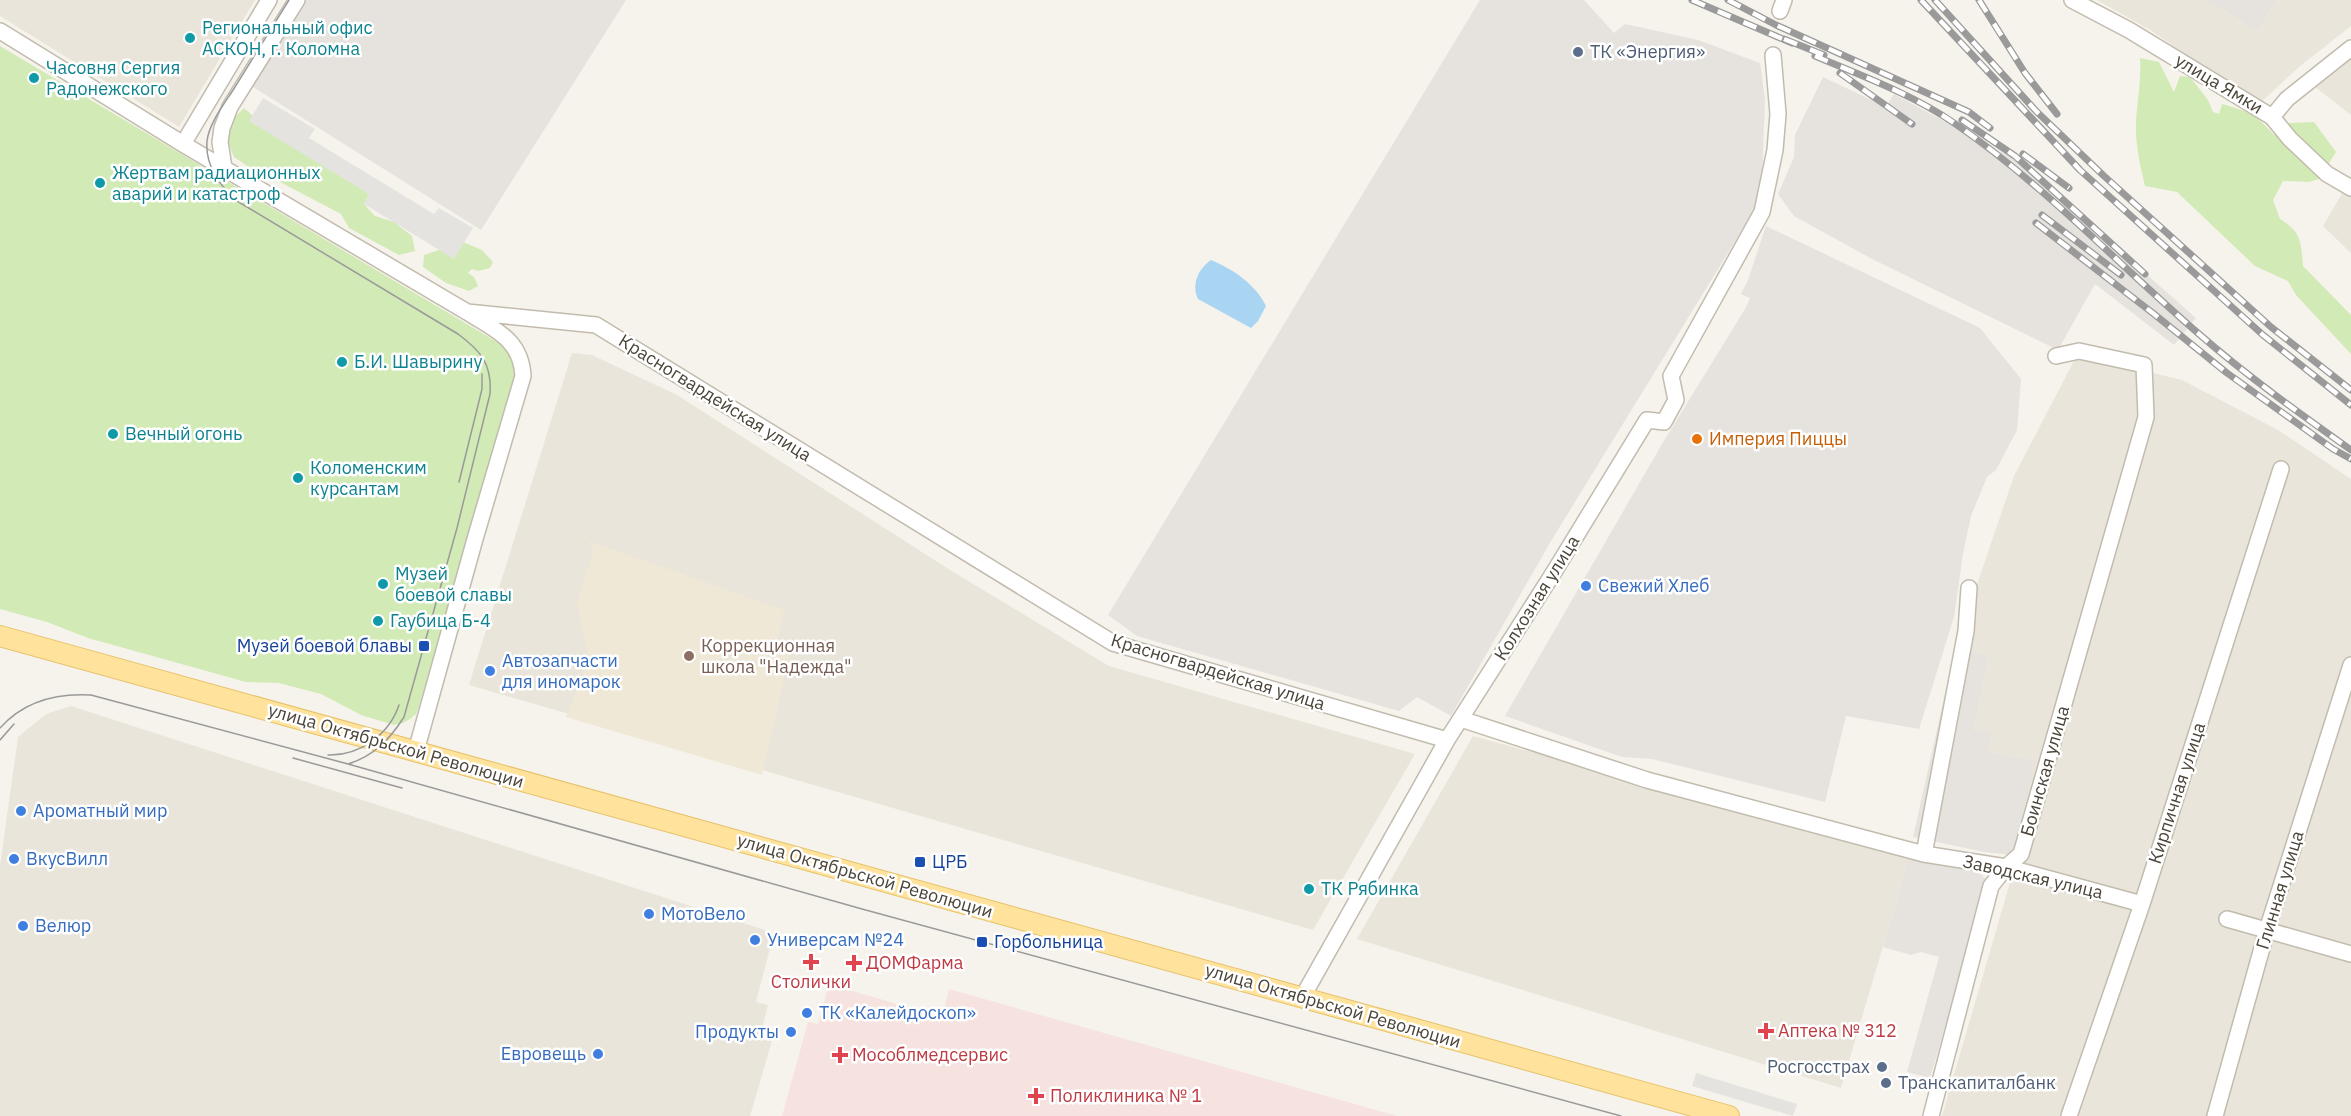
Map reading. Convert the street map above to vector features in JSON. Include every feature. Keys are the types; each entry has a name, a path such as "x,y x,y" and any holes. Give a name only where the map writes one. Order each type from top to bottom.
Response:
{"main road":[{"name":"улица Октябрьской Революции","path":"0,636 1729,1116"}],"street":[{"path":"183,144 269,0"},
{"path":"224,168 220,142 222,128 230,107 297,0"},
{"name":"улица Ямки","path":"2072,0 2157,46 2272,117 2290,139 2327,174 2351,188"},
{"name":"Красногвардейская улица","path":"0,31 183,144 467,312 596,325 1113,643 1447,740"},
{"path":"2272,117 2288,99 2351,48"},
{"name":"Колхозная улица","path":"1302,998 1447,740 1647,420 1664,422 1676,400 1671,376 1762,212 1775,150 1778,114 1773,54"},
{"path":"416,751 523,376 519,352 509,340 467,312"},
{"name":"Боинская улица","path":"1931,1116 1991,886 2006,867 2021,854 2146,417 2144,365 2079,351 2056,357"},
{"name":"Кирпичная улица","path":"2069,1116 2142,904 2281,469"},
{"path":"1924,854 1966,631 1969,588"},
{"name":"Глинная улица","path":"2215,1116 2267,930 2351,665"},
{"name":"Заводская улица","path":"1461,719 1647,780 1924,854 2006,867 2142,904"},
{"path":"2228,919 2351,954"}],"shaded area":[{"path":"0,0 255,0 179,127 0,16"},
{"path":"304,0 626,0 481,230 250,85"},
{"path":"1480,0 1584,0 1614,33 1625,24 1698,40 1760,63 1765,99 1762,180 1758,204 1551,541 1451,716 1417,697 1399,711 1137,636 1108,615"},
{"path":"2097,0 2206,0 2257,31 2277,0 2351,0 2351,26 2300,66 2258,105 2152,31"},
{"path":"2206,0 2277,0 2257,31"},
{"path":"2351,59 2351,115 2315,87"},
{"path":"1823,77 1886,107 1894,94 2018,161 2196,318 2174,345 2095,284 2058,350 1872,259 1794,216 1778,194 1794,157 1795,135"},
{"path":"263,98 315,129 309,138 434,214 439,208 473,228 454,259 364,204 369,194 249,121"},
{"path":"2344,190 2351,192 2351,253 2323,226"},
{"path":"1766,226 1980,328 2021,379 2017,430 1996,470 1987,477 1971,516 1954,617 1919,729 1846,716 1825,802 1652,759 1622,757 1505,716 1662,444 1745,309 1750,298 1741,294"},
{"path":"572,353 592,355 677,395 950,570 1109,666 1415,754 1313,930 469,685"},
{"path":"2077,355 2182,380 2278,430 2351,479 2351,1116 1942,1116 2009,886 2012,855 2035,760 1987,752 1974,731 1989,655 1955,649 2014,476"},
{"name":"Коррекционная школа \"Надежда\"","path":"589,541 784,610 776,648 790,653 762,775 566,717 589,660 577,603 593,552"},
{"path":"1955,649 1989,655 1974,730 1991,733 1987,752 2036,760 2012,855 1984,852 1913,837"},
{"path":"71,706 774,933 756,1002 768,1005 762,1029 773,1032 772,1041 750,1116 0,1116 0,866 18,737 46,714"},
{"path":"1473,736 1910,855 1841,1088 1357,939"},
{"path":"1910,855 1965,867 1981,874 1988,882 1930,1078 1907,1072 1939,957 1921,952 1911,955 1883,947"},
{"path":"829,984 931,1014 943,1014 949,989 1397,1116 782,1116 808,1022 818,1024"},
{"path":"1696,1073 1797,1104 1793,1116 1692,1086"}],"green space":[{"path":"0,46 497,342 511,356 515,375 419,706 416,714 410,719 394,725 361,715 321,694 279,683 246,682 88,638 47,622 0,609"},
{"path":"2140,58 2159,62 2174,92 2180,76 2190,77 2208,100 2213,112 2219,114 2222,104 2238,109 2257,118 2274,135 2289,123 2314,122 2336,152 2319,179 2309,182 2283,181 2273,200 2280,219 2293,229 2299,239 2303,266 2351,315 2351,354 2296,295 2288,281 2255,266 2177,192 2145,186 2136,134"},
{"path":"244,108 261,123 369,194 364,204 375,216 394,222 412,236 415,251 399,255 349,228 341,214 282,183 261,175 234,157 229,145 228,132 234,118"},
{"path":"463,242 482,250 493,262 490,268 478,271 472,269 468,273 474,277 478,286 469,291 446,283 423,267 424,255"}],"water":[{"path":"1211,260 1243,278 1266,306 1258,321 1251,328 1198,299 1195,288 1197,278 1202,268"}],"tram line":[{"path":"289,0 211,127 207,150 214,174 237,201 458,334 473,346 483,359 487,366 490,384 490,394 457,528 404,717 380,746 366,756 348,764"},
{"path":"459,482 482,389 482,374"},
{"path":"0,728 19,711 41,701 53,697 91,695 1621,1116"},
{"path":"328,755 351,752 371,742 388,726 399,705"},
{"path":"0,740 14,724"},
{"path":"293,758 402,788"}],"railway":[{"path":"1692,0 1792,43"},
{"path":"1728,0 1776,25 1969,112 1990,128"},
{"path":"1921,0 2080,170 2263,335 2351,405"},
{"path":"1935,0 2037,112 2104,176 2271,327 2351,390"},
{"path":"1979,0 2025,73 2057,114"},
{"path":"1784,39 1824,55"},
{"path":"1815,56 1922,103 1986,146 2049,198 2217,350 2351,450"},
{"path":"1840,73 1912,124"},
{"path":"1962,120 2015,156 2145,274"},
{"path":"2023,154 2069,188"},
{"path":"2042,215 2121,275"},
{"path":"2036,223 2227,373 2333,449 2351,459"}],"place":[{"name":"Региональный офис АСКОН, г. Коломна","path":"190,38"},
{"name":"ТК «Энергия»","path":"1578,52"},
{"name":"Часовня Сергия Радонежского","path":"34,78"},
{"name":"Жертвам радиационных аварий и катастроф","path":"100,183"},
{"name":"Б.И. Шавырину","path":"342,362"},
{"name":"Вечный огонь","path":"113,434"},
{"name":"Империя Пиццы","path":"1697,439"},
{"name":"Коломенским курсантам","path":"298,478"},
{"name":"Музей боевой славы","path":"383,584"},
{"name":"Свежий Хлеб","path":"1586,586"},
{"name":"Гаубица Б-4","path":"378,621"},
{"name":"Музей боевой блавы","path":"424,646"},
{"name":"Коррекционная школа \"Надежда\"","path":"689,656"},
{"name":"Автозапчасти для иномарок","path":"490,671"},
{"name":"Ароматный мир","path":"21,811"},
{"name":"ВкусВилл","path":"14,859"},
{"name":"ЦРБ","path":"920,862"},
{"name":"ТК Рябинка","path":"1309,889"},
{"name":"МотоВело","path":"649,914"},
{"name":"Велюр","path":"23,926"},
{"name":"Универсам №24","path":"755,940"},
{"name":"Горбольница","path":"982,942"},
{"name":"Столички","path":"811,962"},
{"name":"ДОМФарма","path":"854,963"},
{"name":"ТК «Калейдоскоп»","path":"807,1013"},
{"name":"Аптека № 312","path":"1766,1031"},
{"name":"Продукты","path":"791,1032"},
{"name":"Евровещь","path":"598,1054"},
{"name":"Мособлмедсервис","path":"840,1055"},
{"name":"Росгосстрах","path":"1882,1067"},
{"name":"Транскапиталбанк","path":"1886,1083"},
{"name":"Поликлиника № 1","path":"1036,1096"}]}
